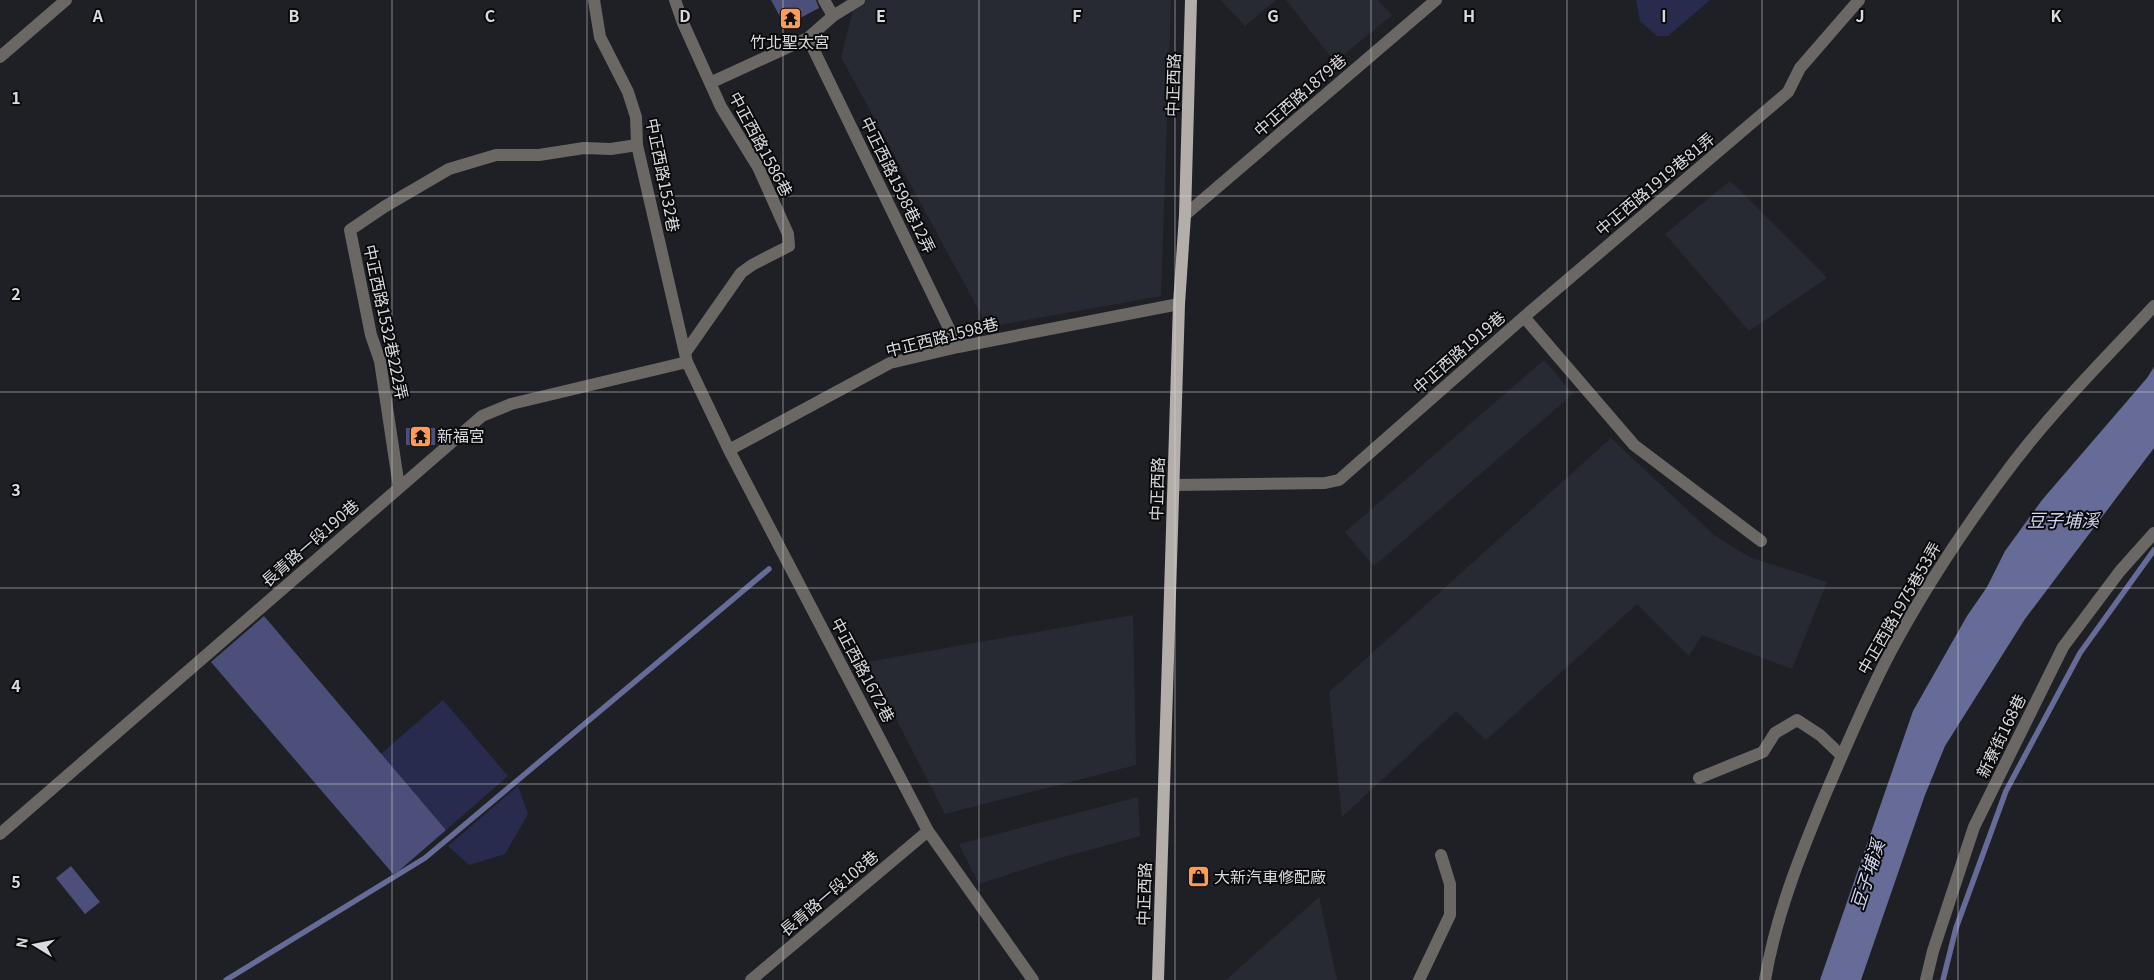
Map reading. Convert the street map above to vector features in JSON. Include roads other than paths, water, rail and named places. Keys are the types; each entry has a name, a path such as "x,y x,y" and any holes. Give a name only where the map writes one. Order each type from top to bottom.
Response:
{"main road":[{"name":"中正西路","path":"1158,980 1179,304 1185,214 1192,0"}],"street":[{"path":"0,57 66,0"},
{"name":"中正西路1532巷","path":"594,0 600,36 628,92 636,117 637,145 686,357"},
{"name":"中正西路1586巷","path":"675,0 683,23 712,82 721,107 758,167 788,234 790,246 752,264 741,274 686,357"},
{"path":"824,0 833,16"},
{"name":"中正西路1586巷","path":"712,82 808,38 833,16 859,0"},
{"name":"中正西路1879巷","path":"1185,214 1436,0"},
{"name":"中正西路1919巷81弄","path":"1524,317 1788,92 1800,68 1859,0"},
{"name":"中正西路1598巷12弄","path":"808,38 958,347"},
{"name":"中正西路1532巷222弄","path":"399,487 380,361 371,335 350,230 384,207 449,170 496,155 539,155 584,148 611,149 637,145"},
{"name":"中正西路1598巷","path":"729,450 890,363 958,347 1179,304"},
{"name":"中正西路1975巷53弄","path":"1765,980 1768,960 1800,856 1865,702 1891,650 1951,550 2002,476 2061,406 2154,306"},
{"name":"中正西路1919巷","path":"1174,485 1325,484 1339,480 1524,317 1634,445 1761,541"},
{"name":"中正西路1672巷","path":"686,357 729,450 928,831 1033,980"},
{"name":"長青路一段190巷","path":"0,834 482,416 511,404 686,357"},
{"name":"新寮街168巷","path":"1926,980 1933,951 1974,827 2063,647 2120,571 2154,533"},
{"path":"1699,778 1763,752 1775,732 1797,720 1820,735 1842,756"},
{"name":"長青路一段108巷","path":"751,980 928,831"},
{"path":"1419,980 1450,914 1450,884 1441,855"}],"water":[{"name":"豆子埔溪","path":"2154,367 2154,448 2025,619 1945,746 1925,795 1861,980 1820,980 1913,711 1967,616 1987,587 2005,551 2042,500 2147,378"}],"waterway":[{"path":"1943,980 1956,928 2006,791 2080,653 2154,550"},
{"path":"226,980 425,858 769,569"}],"place":[{"name":"竹北聖太宮","path":"790,18"},
{"name":"新福宮","path":"421,436"},
{"name":"大新汽車修配廠","path":"1198,877"}]}
